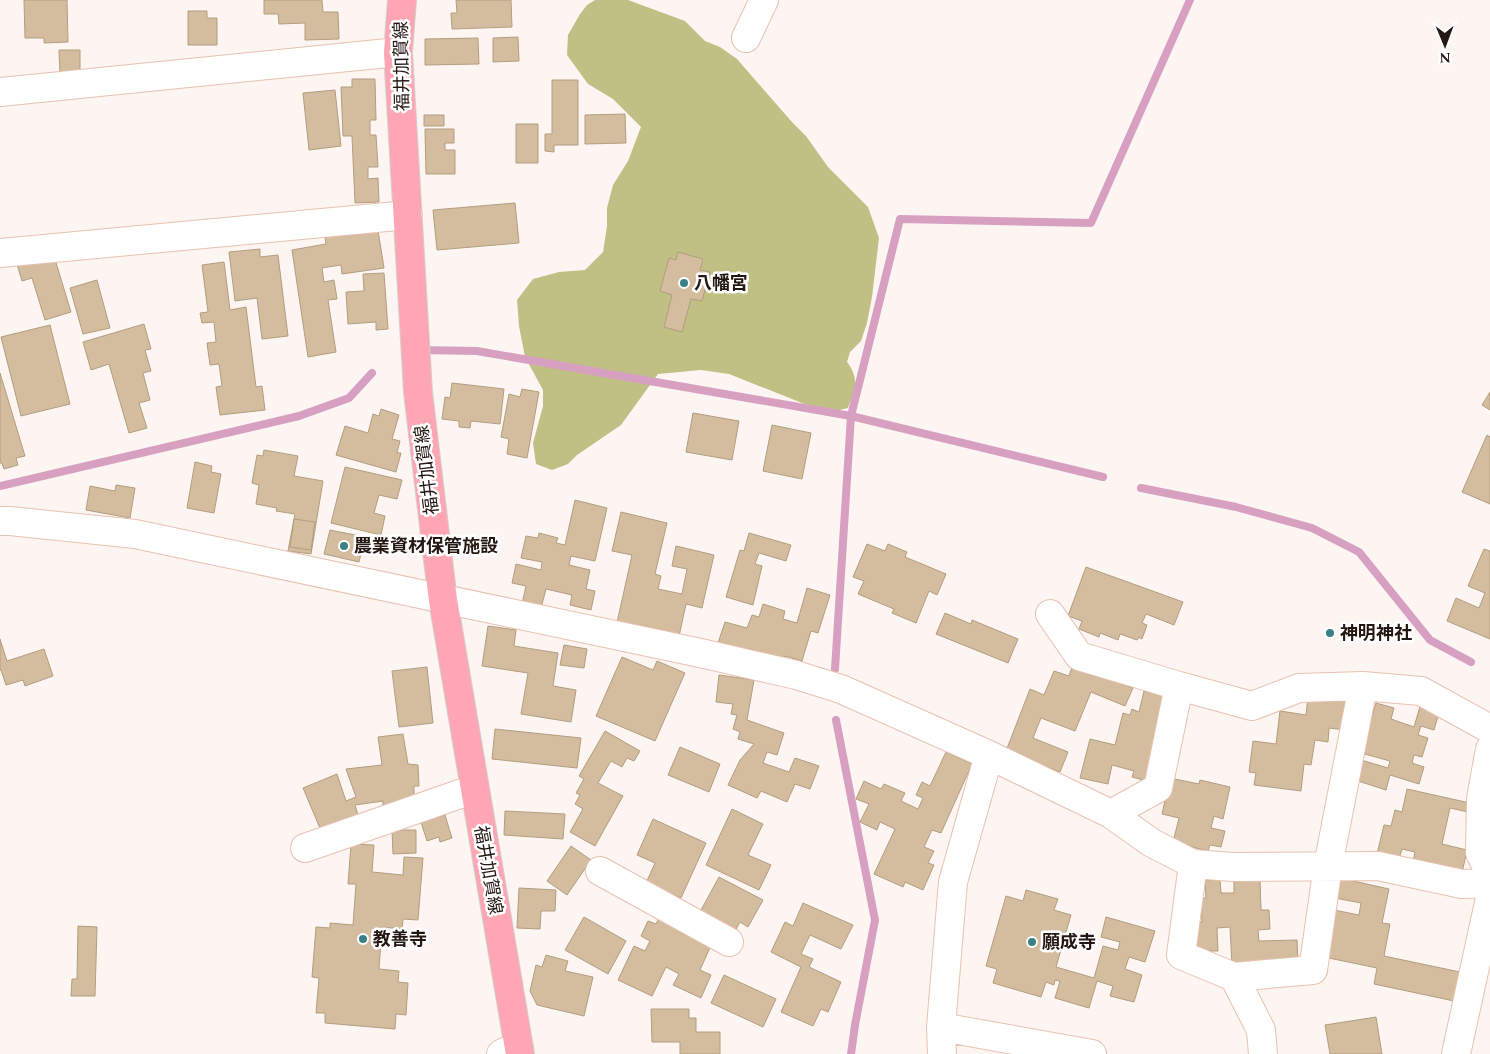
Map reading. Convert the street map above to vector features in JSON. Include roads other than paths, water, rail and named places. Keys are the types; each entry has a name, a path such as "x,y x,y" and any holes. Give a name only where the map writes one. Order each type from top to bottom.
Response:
{"main road":[{"name":"福井加賀線","path":"402,0 398,52 418,392 443,600 474,789 513,1051"}],"street":[{"path":"746,38 764,0"},
{"path":"0,92 398,52"},
{"path":"0,253 408,215"},
{"path":"0,522 10,521 134,534 705,654 796,676 842,690 989,754 1111,814 1152,843 1193,864 1233,867 1378,866 1462,884 1490,883"},
{"path":"1050,614 1079,656 1252,706 1299,688 1364,686 1421,690 1490,729"},
{"path":"1111,814 1158,788 1179,686"},
{"path":"1193,864 1181,956 1234,977 1313,970 1328,866 1364,686"},
{"path":"1490,749 1481,799 1480,853 1490,873"},
{"path":"942,1054 941,1027 953,882 989,754"},
{"path":"305,848 474,789"},
{"path":"600,871 729,942"},
{"path":"1456,1054 1490,898"},
{"path":"1234,977 1261,1030 1264,1054"},
{"path":"941,1027 1092,1054"}],"waterway":[{"path":"835,669 851,416 900,219 1091,223 1190,0"},
{"path":"419,350 477,351 851,416 1103,477"},
{"path":"0,486 299,416 349,398 372,373"},
{"path":"1141,488 1236,507 1312,528 1359,552 1430,640 1471,662"},
{"path":"836,720 875,920 851,1054"}],"place":[{"name":"八幡宮","path":"684,283"},
{"name":"農業資材保管施設","path":"344,546"},
{"name":"神明神社","path":"1330,633"},
{"name":"教善寺","path":"363,939"},
{"name":"願成寺","path":"1032,942"}]}
